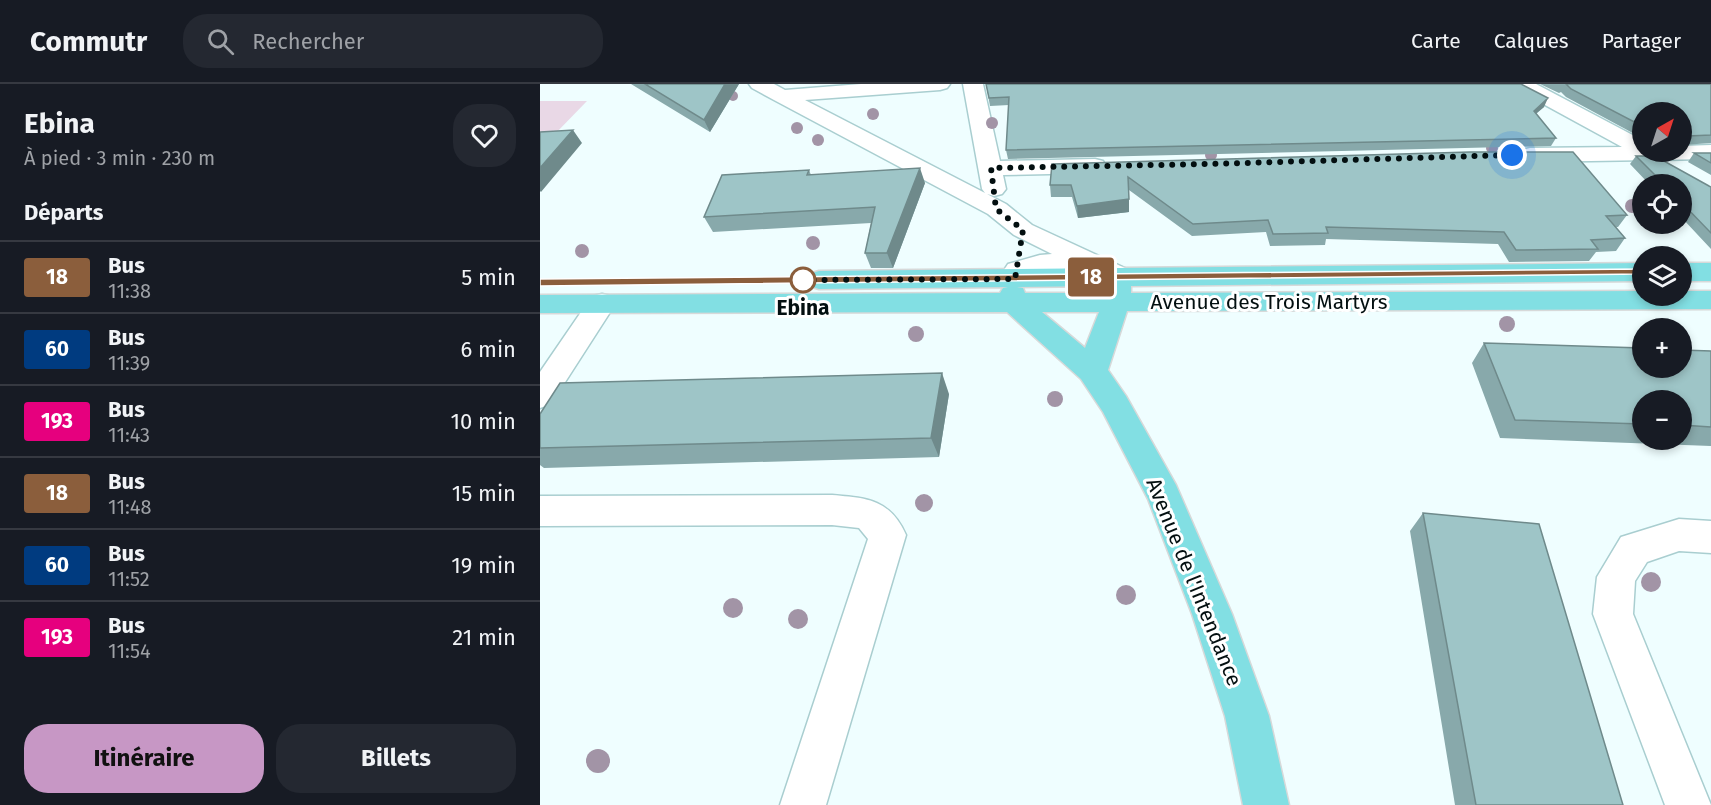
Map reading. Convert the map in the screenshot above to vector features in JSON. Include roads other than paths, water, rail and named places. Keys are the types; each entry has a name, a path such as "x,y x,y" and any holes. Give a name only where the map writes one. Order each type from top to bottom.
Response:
{"main road":[{"path":"1692,272 1711,272"},
{"name":"Avenue des Trois Martyrs","path":"1115,299 1632,273"},
{"name":"Avenue des Trois Martyrs","path":"540,283 1015,284 1115,299 1711,300"},
{"name":"Avenue des Trois Martyrs","path":"540,304 1015,284"},
{"name":"Avenue de l'Intendance","path":"1015,284 1043,326 1092,371 1115,405 1164,496 1212,614 1247,716 1266,805"},
{"path":"1043,326 1067,328 1087,326 1115,299"},
{"path":"1092,371 1115,299"}],"street":[{"path":"759,84 996,209 1023,230 1087,260 1115,299"},
{"path":"781,96 940,84"},
{"path":"973,84 991,168 996,209"},
{"path":"1521,84 1632,143"},
{"path":"1512,155 1632,152"},
{"path":"1692,152 1711,152"},
{"path":"1666,162 1682,171"},
{"path":"991,168 1119,166"},
{"path":"1015,284 1023,230"},
{"path":"1015,284 1040,263 1087,260"},
{"path":"540,396 602,303"},
{"path":"540,511 832,510 868,514 888,535 802,805"},
{"path":"1688,805 1613,614 1616,577 1634,549 1679,536 1711,537"}],"place":[{"name":"Ebina","path":"803,280"}]}
